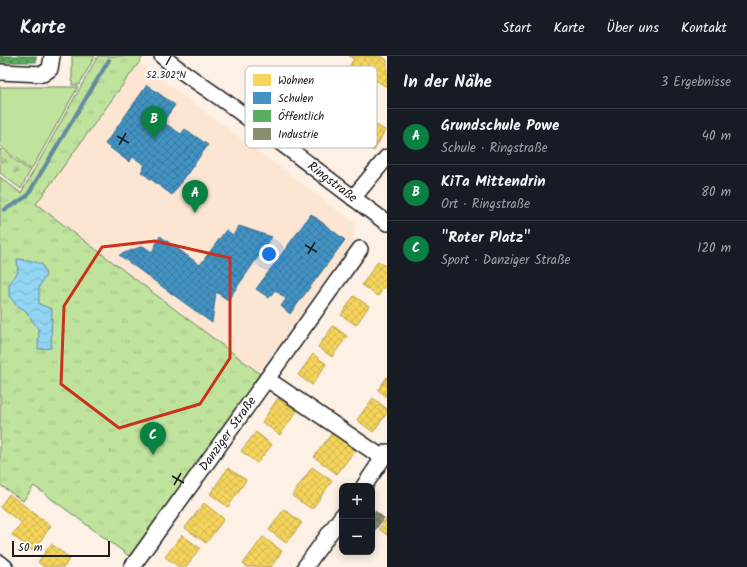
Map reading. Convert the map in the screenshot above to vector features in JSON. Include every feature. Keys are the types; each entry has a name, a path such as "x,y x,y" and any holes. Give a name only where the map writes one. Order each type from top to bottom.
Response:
{"street":[{"path":"0,72 43,74 50,69 52,56"},
{"name":"Ringstraße","path":"162,56 185,74 245,116"},
{"name":"Ringstraße","path":"289,148 387,223"},
{"path":"353,198 387,158"},
{"name":"Danziger Straße","path":"132,567 360,249"},
{"path":"267,379 385,455 366,483"},
{"path":"305,567 340,519"},
{"path":"0,563 5,567"}],"highlighted area":[{"path":"155,241 230,258 230,358 200,404 119,428 61,384 64,306 102,247"}],"shaded area":[{"path":"139,63 245,142 245,148 254,148 355,223 353,244 259,372 36,204"}],"green space":[{"path":"72,56 95,56 79,85 72,85"},
{"path":"98,56 143,57 36,204 267,379 136,561 34,486 23,501 0,485 0,177 21,193"},
{"path":"0,87 78,87 31,170 0,146"},
{"path":"0,149 30,171 21,189 0,173"}],"water":[{"path":"17,259 42,264 46,275 39,287 39,304 52,309 51,348 38,349 39,330 25,310 16,305 9,296 9,284 18,272"}],"building: Wohnen":[{"path":"349,56 380,56 387,60 387,87 377,81 377,66 352,66 350,65 354,59"},
{"path":"377,126 385,130 377,145"},
{"path":"369,148 376,148 374,151"},
{"path":"378,261 387,267 387,283 378,296 362,285"},
{"path":"354,296 369,306 356,325 341,315"},
{"path":"333,326 347,336 332,357 318,347"},
{"path":"313,354 326,364 312,385 298,375"},
{"path":"387,377 387,397 378,390"},
{"path":"278,398 297,411 280,435 262,422"},
{"path":"373,398 387,409 387,413 373,432 357,420"},
{"path":"256,432 272,445 257,463 241,451"},
{"path":"332,433 355,450 337,474 314,457"},
{"path":"312,467 332,481 312,509 292,496"},
{"path":"228,468 246,480 228,507 210,494"},
{"path":"9,494 51,526 33,551 12,535 22,523 0,507"},
{"path":"204,503 224,519 206,543 185,528"},
{"path":"284,509 302,523 286,543 269,530"},
{"path":"387,518 387,535 379,529"},
{"path":"182,535 200,548 186,567 179,567 165,557"},
{"path":"263,537 282,551 271,567 247,567 243,564"},
{"path":"51,544 70,558 64,567 44,567 38,562"}],"building: Schulen":[{"path":"147,85 175,105 163,122 181,134 185,129 208,145 172,195 141,172 145,165 133,157 129,162 105,144"},
{"path":"311,214 345,240 290,314 281,306 286,299 275,290 269,298 256,289"},
{"path":"239,226 272,237 228,300 216,292 212,323 119,255 143,246 152,252 160,236 200,265 226,230 233,235"}],"building: Öffentlich":[{"path":"0,56 36,56 36,62 0,62"}],"building: Industrie":[{"path":"375,511 384,518 375,530"}],"waterway":[{"path":"21,200 27,196 109,60"},
{"path":"4,210 18,202"}],"place":[{"name":"KiTa Mittendrin","path":"154,139"},
{"name":"Grundschule Powe","path":"195,213"},
{"name":"\"Roter Platz\"","path":"153,455"}]}
